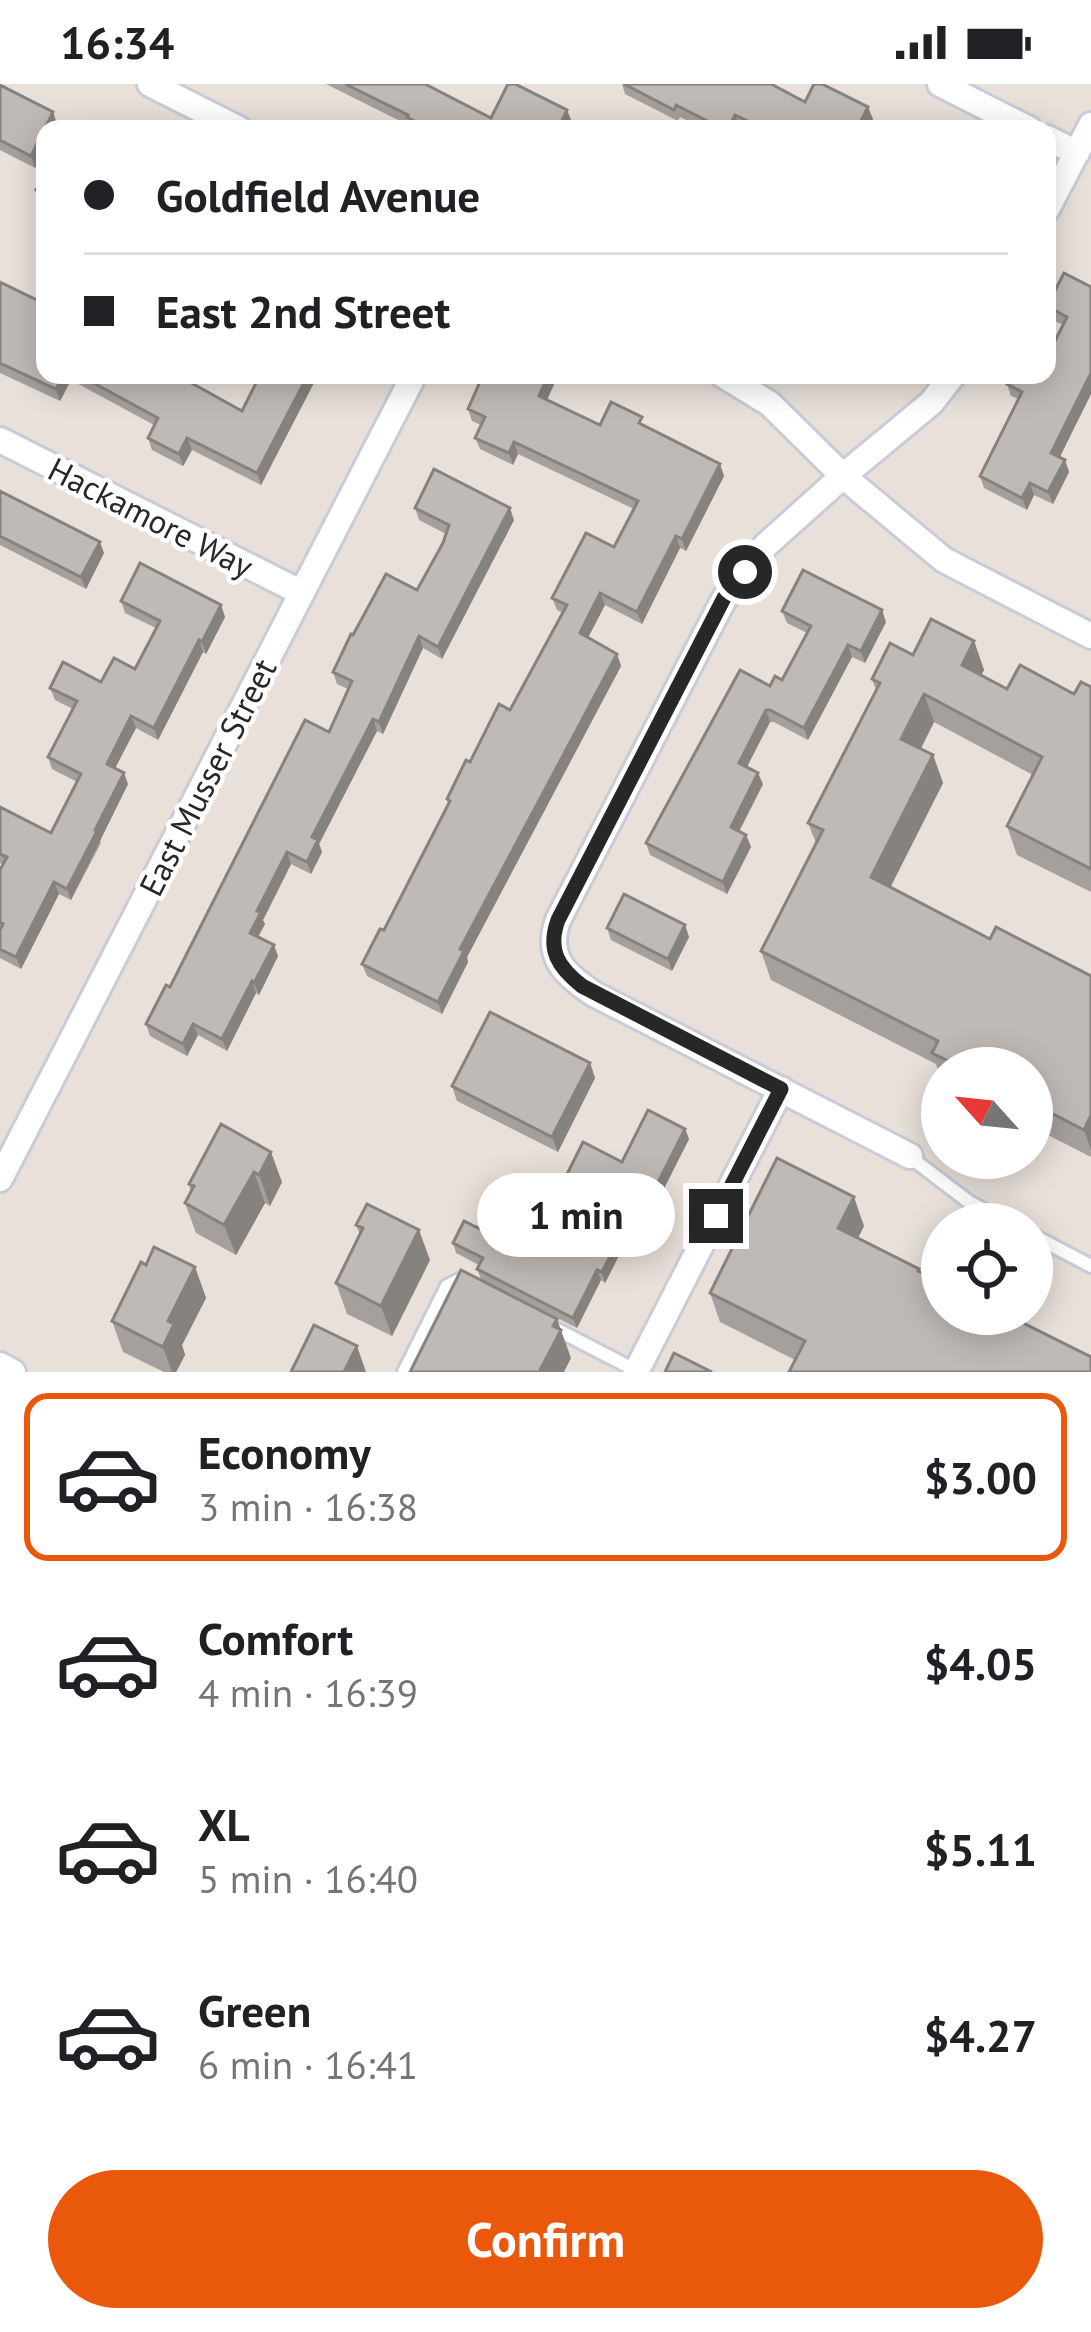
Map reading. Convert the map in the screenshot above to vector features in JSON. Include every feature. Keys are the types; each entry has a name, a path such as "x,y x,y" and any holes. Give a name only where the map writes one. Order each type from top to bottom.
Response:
{"street":[{"path":"150,84 220,120"},
{"path":"940,84 1011,120"},
{"path":"1056,192 1091,125"},
{"path":"1056,142 1077,153"},
{"name":"East Musser Street","path":"0,1179 409,384"},
{"path":"738,384 770,404 843,476 944,560 1091,636"},
{"path":"910,1156 595,994 572,978 558,959 553,941 558,920 724,598 766,545 931,403 946,384"},
{"name":"Hackamore Way","path":"0,440 302,593"},
{"path":"636,1371 781,1089"},
{"path":"0,1366 13,1372"}],"lane":[{"path":"910,1156 971,1203"},
{"path":"1053,1246 1091,1267"},
{"path":"404,1372 447,1286 459,1280 478,1290"},
{"path":"538,1320 636,1371"}],"building":[{"path":"345,84 425,84 491,118 508,84 515,84 567,110 562,120 412,120"},
{"path":"624,84 771,84 805,102 814,84 822,84 868,107 862,120 745,120 735,115 732,120 705,120 676,105 674,110"},
{"path":"0,85 53,112 49,120 36,120 31,156 0,140"},
{"path":"1064,273 1091,287 1091,373 1051,453 1065,460 1048,492 1030,483 1022,498 980,476 1022,392 1007,384 1056,384 1056,339 1067,317 1056,311 1056,289"},
{"path":"0,282 36,300 36,380 0,363"},
{"path":"96,384 193,384 242,411 256,384 303,384 257,473 187,438 179,454 148,438 158,418"},
{"path":"479,384 544,384 539,396 600,425 611,402 642,417 639,423 720,464 637,612 600,593 580,633 617,654 460,949 464,951 438,1002 362,964 450,801 466,760 470,762 499,704 510,710 567,605 552,598 586,533 614,547 638,501 514,442 509,453 475,438 485,417 468,409"},
{"path":"434,469 510,508 438,647 419,636 379,722 373,719 312,837 318,840 307,862 287,852 250,933 274,945 222,1039 193,1024 183,1044 146,1024 166,985 170,987 305,720 329,732 352,681 333,672 386,574 417,590 443,543 449,525 415,508"},
{"path":"0,491 100,542 81,577 0,536"},
{"path":"140,563 221,605 154,728 131,716 107,764 124,773 97,831 67,889 54,882 16,957 0,949 0,870 7,857 0,854 0,807 51,833 81,774 48,757 77,701 50,688 63,662 101,682 114,658 135,669 160,621 121,601"},
{"path":"803,570 882,610 861,651 848,645 804,728 766,710 739,763 758,773 731,827 746,835 723,882 646,843 740,670 770,686 775,676 782,680 811,626 782,611"},
{"path":"931,619 974,641 962,665 1007,689 1020,665 1074,694 1081,682 1091,687 1091,869 1007,826 1042,757 924,694 901,739 933,755 871,877 990,939 996,927 1091,976 1091,1115 1084,1130 1053,1114 1053,1047 935,1047 938,1041 761,951 823,830 808,823 880,683 872,679 890,643 913,655"},
{"path":"624,894 685,925 668,959 607,928"},
{"path":"490,1012 590,1063 552,1137 452,1086"},
{"path":"648,1110 685,1129 636,1226 628,1221 573,1318 477,1269 483,1258 453,1243 464,1221 528,1253 583,1142 622,1162"},
{"path":"221,1124 271,1152 224,1225 185,1203 194,1186 189,1184"},
{"path":"777,1158 854,1197 838,1228 919,1269 921,1335 1047,1335 1091,1357 1091,1372 789,1372 805,1341 710,1293"},
{"path":"367,1204 419,1230 381,1306 336,1283 363,1228 356,1225"},
{"path":"154,1247 195,1267 168,1321 174,1324 163,1347 112,1321 141,1262 146,1265"},
{"path":"461,1270 557,1319 553,1326 561,1330 539,1372 410,1372"},
{"path":"314,1325 357,1346 344,1372 291,1372"},
{"path":"674,1353 712,1372 665,1372"}],"route":[{"path":"716,1216 781,1089 582,986 565,971 553,941 558,920 724,598 745,572"}]}
